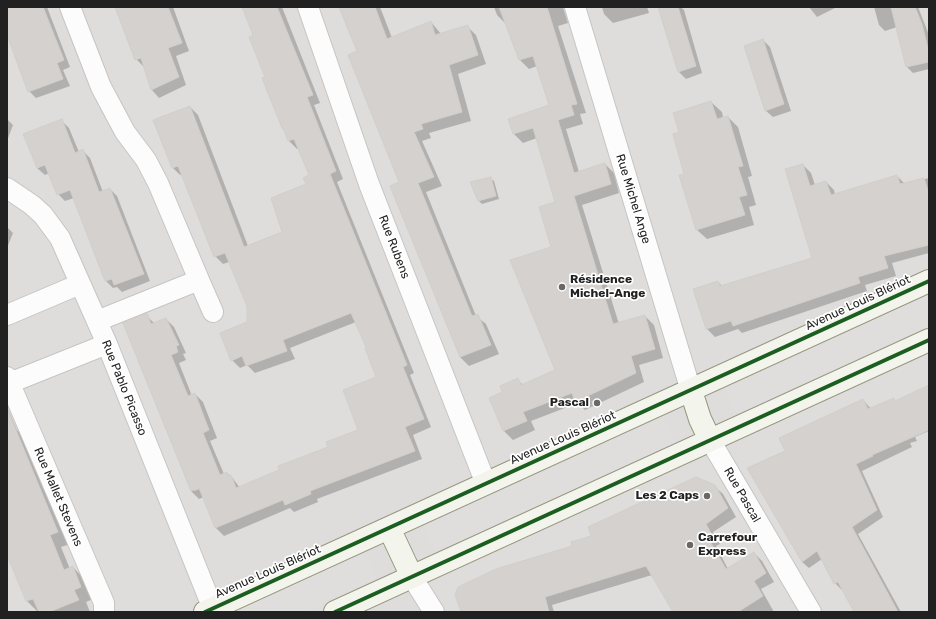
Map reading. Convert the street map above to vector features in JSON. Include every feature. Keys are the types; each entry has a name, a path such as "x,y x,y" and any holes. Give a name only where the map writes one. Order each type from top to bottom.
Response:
{"street":[{"path":"70,7 101,87 125,132 146,160 158,183 213,312"},
{"name":"Rue Rubens","path":"308,7 369,184 486,484"},
{"name":"Rue Michel Ange","path":"575,7 690,391"},
{"name":"Rue Pablo Picasso","path":"7,188 32,205 52,226 80,284 107,344 209,610"},
{"path":"97,321 199,280"},
{"name":"Avenue Louis Blériot","path":"209,610 929,281"},
{"path":"7,315 80,284"},
{"path":"335,612 929,340"},
{"name":"Rue Mallet Stevens","path":"104,612 104,603 8,381 107,344"},
{"path":"690,391 698,414 710,440"},
{"name":"Rue Pascal","path":"710,440 811,612"},
{"path":"389,528 412,577 434,612"}],"shaded area":[{"path":"7,7 929,7 929,612 7,612"},
{"path":"929,292 929,329 738,418 724,387"},
{"path":"662,412 677,443 436,554 421,523"},
{"path":"364,547 377,578 304,612 224,612"}],"building":[{"path":"7,7 43,7 64,60 57,63 63,79 28,92 7,35"},
{"path":"115,7 168,7 182,43 168,48 179,77 151,90 141,58 135,60"},
{"path":"242,7 277,7 313,95 307,97 336,171 330,174 407,365 403,367 424,419 405,427 415,451 310,491 311,494 285,505 283,500 215,528 199,488 191,491 123,323 147,313 151,324 166,318 179,345 176,346 178,352 171,355 188,396 195,393 209,430 203,433 220,475 227,472 228,476 231,475 236,488 279,470 278,466 328,447 326,442 358,430 343,390 376,377 365,348 366,347 351,313 283,340 287,351 246,366 242,356 231,361 220,333 247,322 247,306 225,253 214,257 178,166 172,168 153,120 190,106 244,247 282,232 271,198 306,184 303,178 309,175 294,139 288,141 262,78 265,77 249,37 253,35"},
{"path":"339,7 375,7 387,39 431,21 435,35 468,25 478,55 449,65 462,112 421,124 423,129 414,132 434,177 418,183 472,316 478,314 491,345 460,357 390,186 399,182 348,55 357,51"},
{"path":"499,7 547,7 577,104 571,105 574,115 558,120 574,173 605,163 611,184 574,196 613,324 645,315 655,349 631,356 636,373 575,402 572,393 523,412 527,421 503,431 489,398 502,392 500,386 518,378 521,385 555,370 510,260 551,247 539,207 555,202 533,128 513,134 508,119 549,105 533,56 519,60"},
{"path":"658,7 678,7 696,66 678,72"},
{"path":"891,7 915,7 922,24 929,53 929,62 906,67"},
{"path":"763,39 784,104 765,111 744,46"},
{"path":"711,101 717,119 728,116 743,166 738,167 747,195 739,197 745,215 696,230 679,175 684,174 673,134 679,132 673,113"},
{"path":"62,119 75,153 83,149 99,192 110,188 144,274 114,285 112,279 105,281 70,190 57,195 45,165 37,168 23,134"},
{"path":"803,164 810,186 826,181 831,195 897,175 900,184 924,178 929,194 929,245 884,256 888,268 858,277 860,283 733,326 731,321 706,329 693,289 718,281 720,286 812,258 785,169"},
{"path":"491,177 496,196 478,201 470,182"},
{"path":"929,385 929,430 872,455 873,456 856,464 877,510 852,527 898,612 854,612 838,582 834,584 817,551 802,562 747,468 785,451 779,438 863,399 868,409 894,398 895,401"},
{"path":"7,408 58,532 50,535 64,570 73,566 81,587 74,590 79,600 49,612 39,612 33,599 26,601 7,555"},
{"path":"696,477 715,485 728,508 706,524 712,535 708,538 726,569 754,552 766,573 754,581 763,596 738,612 673,612 646,566 545,597 549,612 461,612 455,595 458,587 496,569 572,546 571,542 591,536 588,527"}],"cycle path":[{"path":"205,612 929,281"},
{"path":"335,612 929,340"}],"place":[{"name":"Résidence Michel-Ange","path":"562,287"},
{"name":"Pascal","path":"597,403"},
{"name":"Les 2 Caps","path":"707,496"},
{"name":"Carrefour Express","path":"690,545"}]}
